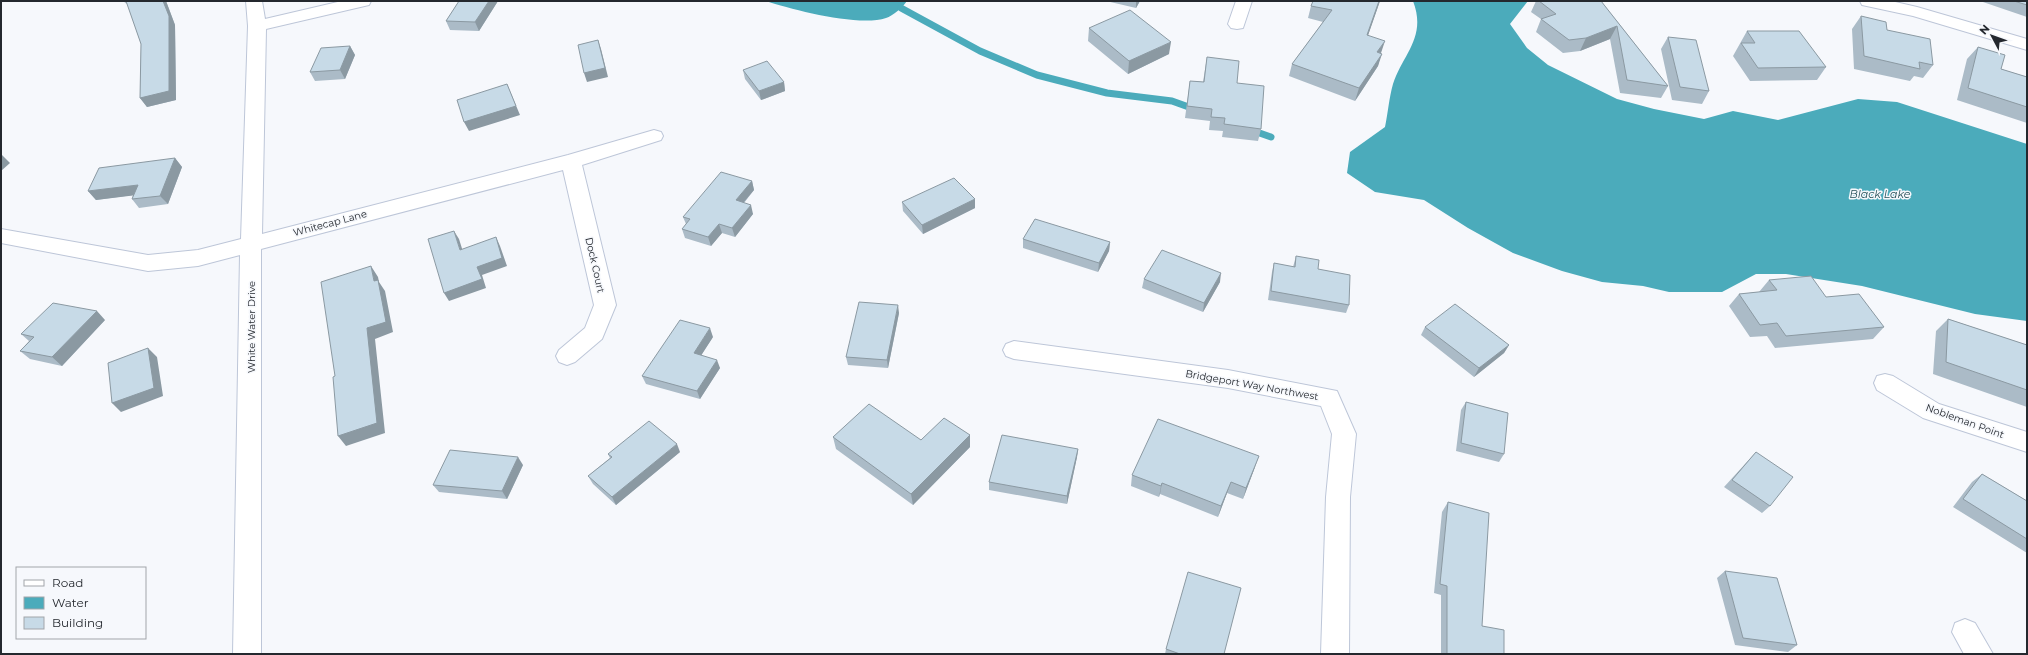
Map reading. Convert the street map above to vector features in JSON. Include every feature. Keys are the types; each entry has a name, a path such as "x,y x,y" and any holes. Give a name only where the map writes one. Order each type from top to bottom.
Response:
{"street":[{"name":"White Water Drive","path":"247,654 251,243 257,26 254,1"},
{"path":"257,26 363,1"},
{"path":"1237,24 1244,1"},
{"path":"1868,1 1917,12 2027,45"},
{"name":"Whitecap Lane","path":"1,236 148,263 198,258 571,160 654,136"},
{"name":"Dock Court","path":"567,356 594,333 605,305 571,160"},
{"name":"Bridgeport Way Northwest","path":"1014,350 1228,380 1329,398 1344,434 1338,497 1336,654"},
{"name":"Nobleman Point","path":"1885,383 1931,411 2027,442"},
{"path":"1965,632 1980,654"}],"water":[{"path":"766,1 907,1 898,11 889,17 874,20 860,20 843,19 809,13"},
{"name":"Black Lake","path":"1413,1 1528,1 1510,24 1527,48 1548,65 1617,99 1654,109 1704,119 1733,111 1778,120 1858,99 1897,102 2027,144 2027,321 1975,314 1862,286 1786,274 1756,274 1722,292 1669,292 1643,286 1602,282 1562,271 1513,253 1468,228 1424,200 1375,192 1347,173 1350,152 1385,127 1393,84 1397,73 1412,45 1415,35 1417,14"}],"building":[{"path":"126,1 163,1 169,16 169,91 140,98 141,44"},
{"path":"459,1 489,1 475,22 446,21"},
{"path":"1313,1 1379,1 1367,35 1385,41 1377,52 1382,54 1359,88 1292,64 1332,10 1311,6"},
{"path":"1539,1 1601,1 1668,86 1627,80 1617,26 1586,38 1569,40 1541,19 1556,14"},
{"path":"2014,1 2027,1 2027,5"},
{"path":"1130,10 1171,42 1129,61 1089,28"},
{"path":"1861,16 1886,22 1887,30 1930,39 1933,65 1919,62 1920,69 1864,56"},
{"path":"1747,31 1799,31 1826,67 1758,68 1741,43 1755,43"},
{"path":"1668,37 1696,40 1709,91 1680,87"},
{"path":"598,40 605,68 584,73 578,45"},
{"path":"350,46 340,70 310,72 321,48"},
{"path":"1978,47 2005,55 2001,69 2027,77 2027,107 1968,88"},
{"path":"1207,57 1239,61 1237,83 1264,86 1261,129 1224,124 1225,118 1211,117 1212,109 1187,106 1190,81 1204,82"},
{"path":"767,61 784,82 759,91 743,70"},
{"path":"507,84 516,106 464,122 457,100"},
{"path":"175,158 160,196 132,199 138,185 88,191 99,168"},
{"path":"721,172 752,181 736,200 751,205 732,228 719,224 708,237 682,229 690,219 683,217"},
{"path":"954,178 975,199 922,225 902,202"},
{"path":"1035,219 1110,242 1099,263 1023,239"},
{"path":"454,231 460,250 496,237 502,258 477,267 482,279 444,293 428,239"},
{"path":"1162,250 1221,273 1204,303 1144,279"},
{"path":"1296,256 1319,260 1318,269 1350,275 1349,305 1271,291 1274,263 1295,267"},
{"path":"371,266 374,281 378,280 386,322 367,328 377,423 338,436 333,377 335,376 321,282"},
{"path":"1811,276 1826,297 1859,294 1884,327 1786,336 1777,323 1760,325 1739,294 1777,290 1769,280"},
{"path":"859,302 898,305 887,360 846,357"},
{"path":"53,303 97,311 52,357 20,351 34,337 21,334"},
{"path":"1455,304 1509,345 1479,368 1425,327"},
{"path":"1948,319 2027,345 2027,390 1946,362"},
{"path":"680,320 710,328 694,353 717,360 697,391 642,376"},
{"path":"148,348 154,388 112,403 108,363"},
{"path":"1466,402 1508,413 1504,454 1461,443"},
{"path":"869,404 921,440 944,418 970,435 911,494 833,437"},
{"path":"1158,419 1259,456 1246,488 1231,482 1221,506 1162,483 1161,486 1132,475"},
{"path":"649,421 677,444 612,497 588,476 612,457 608,454"},
{"path":"1002,435 1078,449 1067,496 989,482"},
{"path":"450,450 518,457 502,491 433,485"},
{"path":"1756,452 1793,477 1770,506 1732,480"},
{"path":"1982,474 2027,501 2027,539 1963,499"},
{"path":"1448,502 1489,513 1482,626 1504,630 1504,654 1447,654 1447,586 1440,584"},
{"path":"1725,571 1777,578 1797,645 1743,638"},
{"path":"1188,572 1241,588 1224,654 1180,654 1166,649"}],"waterway":[{"path":"901,8 980,51 1037,75 1107,93 1172,101 1197,110"},
{"path":"1251,130 1271,137"}]}
